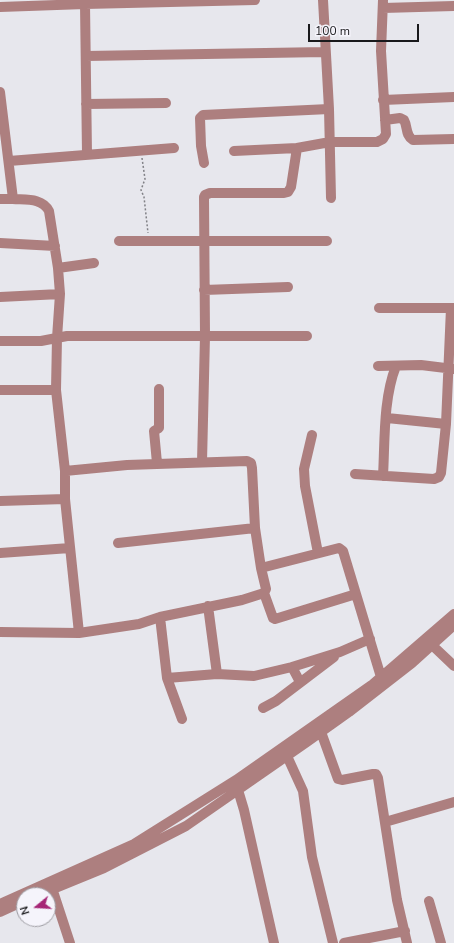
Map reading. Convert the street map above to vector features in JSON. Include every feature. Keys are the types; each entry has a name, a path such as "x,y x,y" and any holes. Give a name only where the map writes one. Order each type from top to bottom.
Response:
{"street":[{"path":"0,8 85,4 255,0"},
{"path":"324,0 331,198"},
{"path":"85,4 87,154"},
{"path":"234,151 297,148 330,142 376,142 383,139 386,134 381,51 383,4 454,6"},
{"path":"86,56 325,52"},
{"path":"0,92 3,148 9,161 14,199"},
{"path":"383,100 454,97"},
{"path":"86,104 166,103"},
{"path":"204,163 201,146 200,118 203,115 329,109"},
{"path":"385,120 400,118 404,120 407,134 413,140 454,139"},
{"path":"9,161 174,148"},
{"path":"202,462 205,336 204,197 210,193 288,192 291,187 297,148"},
{"path":"0,199 42,202 49,211 58,268 60,294 56,390 65,471 65,499 79,633"},
{"path":"120,241 327,241"},
{"path":"0,243 55,246"},
{"path":"58,268 94,263"},
{"path":"204,290 288,287"},
{"path":"0,297 60,294"},
{"path":"355,474 434,479 439,477 442,466 451,369 453,308 379,308"},
{"path":"0,342 41,341 67,336 307,336"},
{"path":"378,366 421,365 451,369"},
{"path":"383,476 390,385 396,366"},
{"path":"156,463 154,432 159,428 159,389"},
{"path":"0,390 56,390"},
{"path":"387,418 446,424"},
{"path":"312,435 304,469 305,486 318,553"},
{"path":"65,471 156,463 247,461 251,464 252,468 256,528 261,568 266,589 264,594 273,618 275,619 356,594"},
{"path":"0,501 65,499"},
{"path":"118,543 256,528"},
{"path":"0,553 70,548"},
{"path":"261,568 339,548 343,551 381,677"},
{"path":"0,632 79,633 139,624 160,617 264,594"},
{"path":"208,606 217,674"},
{"path":"48,887 140,840 236,780 342,707 381,677 454,614"},
{"path":"160,617 167,678 182,719"},
{"path":"0,904 51,885 104,868 186,826 321,732 407,667 454,625"},
{"path":"167,678 217,674 254,676 292,667 340,652 370,639"},
{"path":"432,645 454,666"},
{"path":"263,708 276,701 340,652"},
{"path":"292,667 300,682"},
{"path":"321,732 338,779 342,780 376,774 378,778 397,900 407,943"},
{"path":"287,756 303,791 312,857 333,943"},
{"path":"238,790 244,810 274,943"},
{"path":"385,822 454,802"},
{"path":"51,885 70,943"},
{"path":"428,902 441,943"},
{"path":"0,912 16,905"},
{"path":"344,943 405,931"}],"path":[{"path":"141,150 145,179 142,190 149,240"}]}
